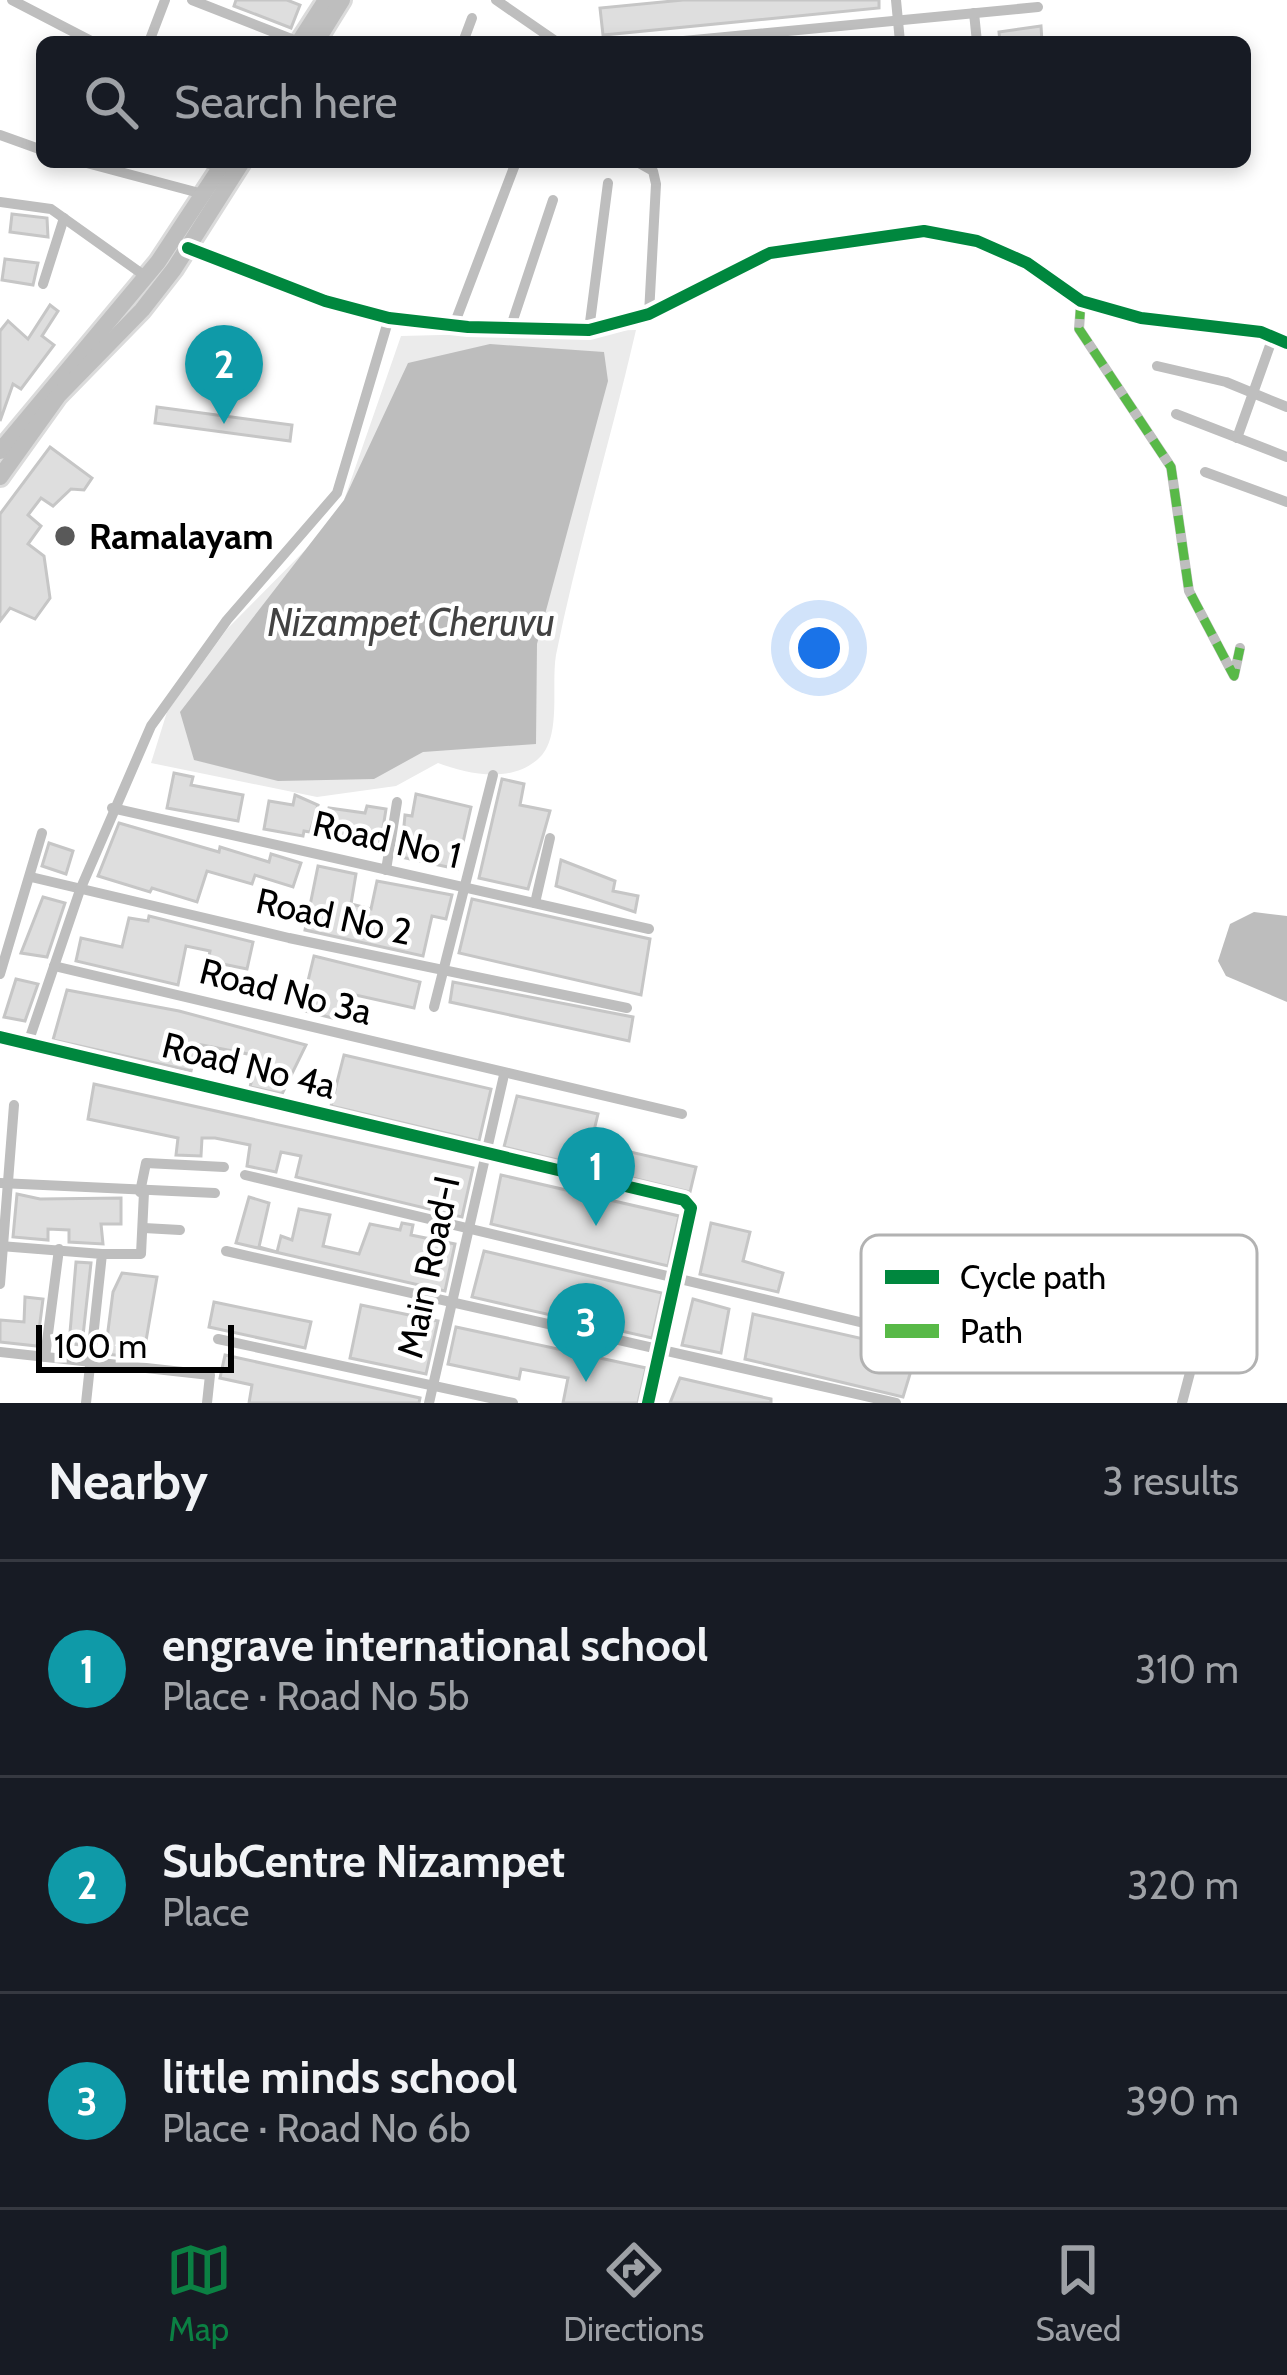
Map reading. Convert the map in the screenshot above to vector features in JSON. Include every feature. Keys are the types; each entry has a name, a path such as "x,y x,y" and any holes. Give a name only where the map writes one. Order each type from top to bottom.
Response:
{"main road":[{"path":"303,36 326,0"},
{"path":"320,36 342,0"},
{"path":"0,477 122,317 220,168"},
{"path":"0,451 188,248 238,168"}],"street":[{"path":"12,0 81,36"},
{"path":"151,36 165,0"},
{"path":"192,0 284,36"},
{"path":"496,0 547,36"},
{"path":"896,0 899,36"},
{"path":"734,36 1038,7"},
{"path":"974,13 976,36"},
{"path":"467,36 472,19"},
{"path":"0,135 36,149"},
{"path":"106,168 203,194"},
{"path":"454,325 514,168"},
{"path":"648,168 656,184 649,314"},
{"path":"589,330 608,183"},
{"path":"512,326 554,200"},
{"path":"0,202 32,203 64,218 145,276"},
{"path":"43,284 64,218"},
{"path":"188,248 325,302 389,318 589,330 649,314 770,253 924,231 977,241 1027,263 1081,301 1141,318 1280,340 1237,438"},
{"path":"1081,301 1079,329 1171,467 1189,591 1234,676 1240,648"},
{"path":"28,1043 112,808 162,710 226,620 337,493 389,318"},
{"path":"1157,366 1287,407"},
{"path":"1176,414 1287,457"},
{"path":"1205,472 1287,502"},
{"path":"434,1007 493,775"},
{"path":"386,870 397,802"},
{"name":"Road No 1","path":"112,808 649,929"},
{"path":"0,974 42,833"},
{"path":"536,903 550,838"},
{"name":"Road No 2","path":"31,877 627,1008"},
{"name":"Road No 3a","path":"53,966 682,1114"},
{"name":"Road No 4a","path":"0,1036 684,1200 691,1208 675,1278"},
{"name":"Main Road-I","path":"429,1403 504,1075"},
{"path":"0,1284 14,1105"},
{"path":"2,1246 140,1254 146,1163 224,1167"},
{"path":"245,1174 467,1223 861,1322"},
{"path":"5,1184 215,1193"},
{"path":"144,1228 180,1231"},
{"path":"45,1357 59,1249"},
{"path":"226,1251 896,1403"},
{"path":"86,1403 102,1253"},
{"path":"648,1403 675,1278"},
{"path":"218,1339 513,1403"},
{"path":"0,1352 210,1376 207,1403"},
{"path":"1181,1403 1190,1373"}],"shaded area":[{"name":"Nizampet Cheruvu","path":"636,330 565,614 556,655 552,734 542,755 506,773 464,771 438,763 396,786 317,797 151,763 167,712 227,629 319,536 343,503 401,336"}],"water":[{"name":"Nizampet Cheruvu","path":"490,344 604,352 608,381 537,644 536,744 423,752 374,779 278,781 194,760 180,712 344,500 408,363"},
{"path":"1254,912 1287,916 1287,1002 1226,976 1218,961 1230,924"}],"building":[{"path":"236,0 287,0 300,5 291,28 234,6"},
{"path":"683,0 879,0 879,8 603,35 600,8"},
{"path":"1041,26 1042,36 999,36 999,32"},
{"path":"12,214 47,218 48,237 10,232"},
{"path":"5,259 38,263 33,285 2,280"},
{"path":"50,305 58,311 42,336 54,345 21,389 13,384 0,421 0,331 8,321 28,339"},
{"path":"157,407 292,425 290,441 155,423"},
{"path":"50,447 92,478 84,490 71,489 53,506 41,498 28,515 41,526 28,544 44,556 50,598 35,619 10,608 0,621 0,514"},
{"path":"174,773 193,777 191,785 243,795 238,821 167,808"},
{"path":"502,779 524,784 520,805 550,811 528,889 479,878"},
{"path":"416,794 471,807 457,869 401,857 405,815 412,816"},
{"path":"295,795 318,805 310,832 304,831 303,836 264,829 269,801 293,805"},
{"path":"367,806 386,809 380,848 324,834 329,808 365,813"},
{"path":"119,823 219,852 220,847 269,862 271,854 301,863 293,887 255,875 252,884 207,871 197,902 152,888 150,892 98,876"},
{"path":"49,843 73,851 66,874 42,866"},
{"path":"561,860 615,881 613,891 638,896 635,912 556,886"},
{"path":"318,866 356,874 351,904 371,909 377,881 452,895 446,919 432,916 423,956 305,930"},
{"path":"43,897 65,903 47,957 21,953"},
{"path":"472,899 650,939 641,995 459,953"},
{"path":"149,916 253,942 247,969 208,961 210,951 186,946 178,985 76,961 81,938 122,947 129,918 148,921"},
{"path":"314,956 420,982 414,1008 342,992 336,1019 301,1010"},
{"path":"16,979 38,984 25,1021 4,1017"},
{"path":"453,982 633,1017 629,1041 450,1002"},
{"path":"67,990 179,1011 306,1045 282,1094 250,1087 258,1056 197,1044 191,1071 53,1040"},
{"path":"344,1055 491,1089 479,1141 331,1106"},
{"path":"94,1084 473,1168 462,1217 296,1177 301,1156 281,1152 276,1172 247,1166 250,1145 215,1138 202,1138 201,1156 176,1155 178,1138 88,1119"},
{"path":"517,1096 598,1114 591,1143 696,1167 690,1192 504,1147"},
{"path":"501,1175 679,1216 668,1266 491,1224"},
{"path":"17,1194 40,1199 121,1198 121,1224 101,1224 103,1244 69,1242 69,1230 48,1229 48,1240 13,1237"},
{"path":"249,1197 269,1203 259,1247 277,1252 281,1236 292,1240 299,1209 330,1215 323,1246 359,1254 370,1224 400,1230 402,1223 413,1225 411,1235 455,1244 445,1291 236,1243"},
{"path":"711,1223 750,1232 743,1261 783,1273 778,1292 700,1274"},
{"path":"484,1251 662,1293 652,1338 472,1297"},
{"path":"76,1262 91,1263 82,1345 69,1344"},
{"path":"122,1273 157,1277 143,1358 105,1354 113,1292"},
{"path":"25,1297 43,1299 37,1346 0,1342 0,1320 24,1322"},
{"path":"693,1299 729,1309 721,1353 682,1345"},
{"path":"214,1302 311,1322 305,1348 209,1327"},
{"path":"361,1305 438,1321 426,1374 350,1358"},
{"path":"753,1314 861,1338 861,1373 910,1373 903,1397 745,1359"},
{"path":"456,1327 646,1368 638,1403 563,1403 568,1378 521,1369 519,1379 448,1364"},
{"path":"225,1355 420,1398 419,1403 249,1403 252,1385 220,1378"},
{"path":"680,1378 771,1399 771,1403 670,1403"}],"marked path":[{"path":"1081,301 1079,329 1171,467 1189,591 1234,676 1240,648"}],"cycle path":[{"path":"188,248 325,301 389,318 468,327 589,330 649,314 770,253 924,231 977,241 1027,263 1081,301 1141,318 1261,332 1287,343"},
{"path":"0,1037 684,1200 691,1208 648,1403"}],"place":[{"name":"SubCentre Nizampet","path":"224,424"},
{"name":"Ramalayam","path":"65,536"},
{"name":"engrave international school","path":"596,1226"},
{"name":"little minds school","path":"586,1382"}]}
